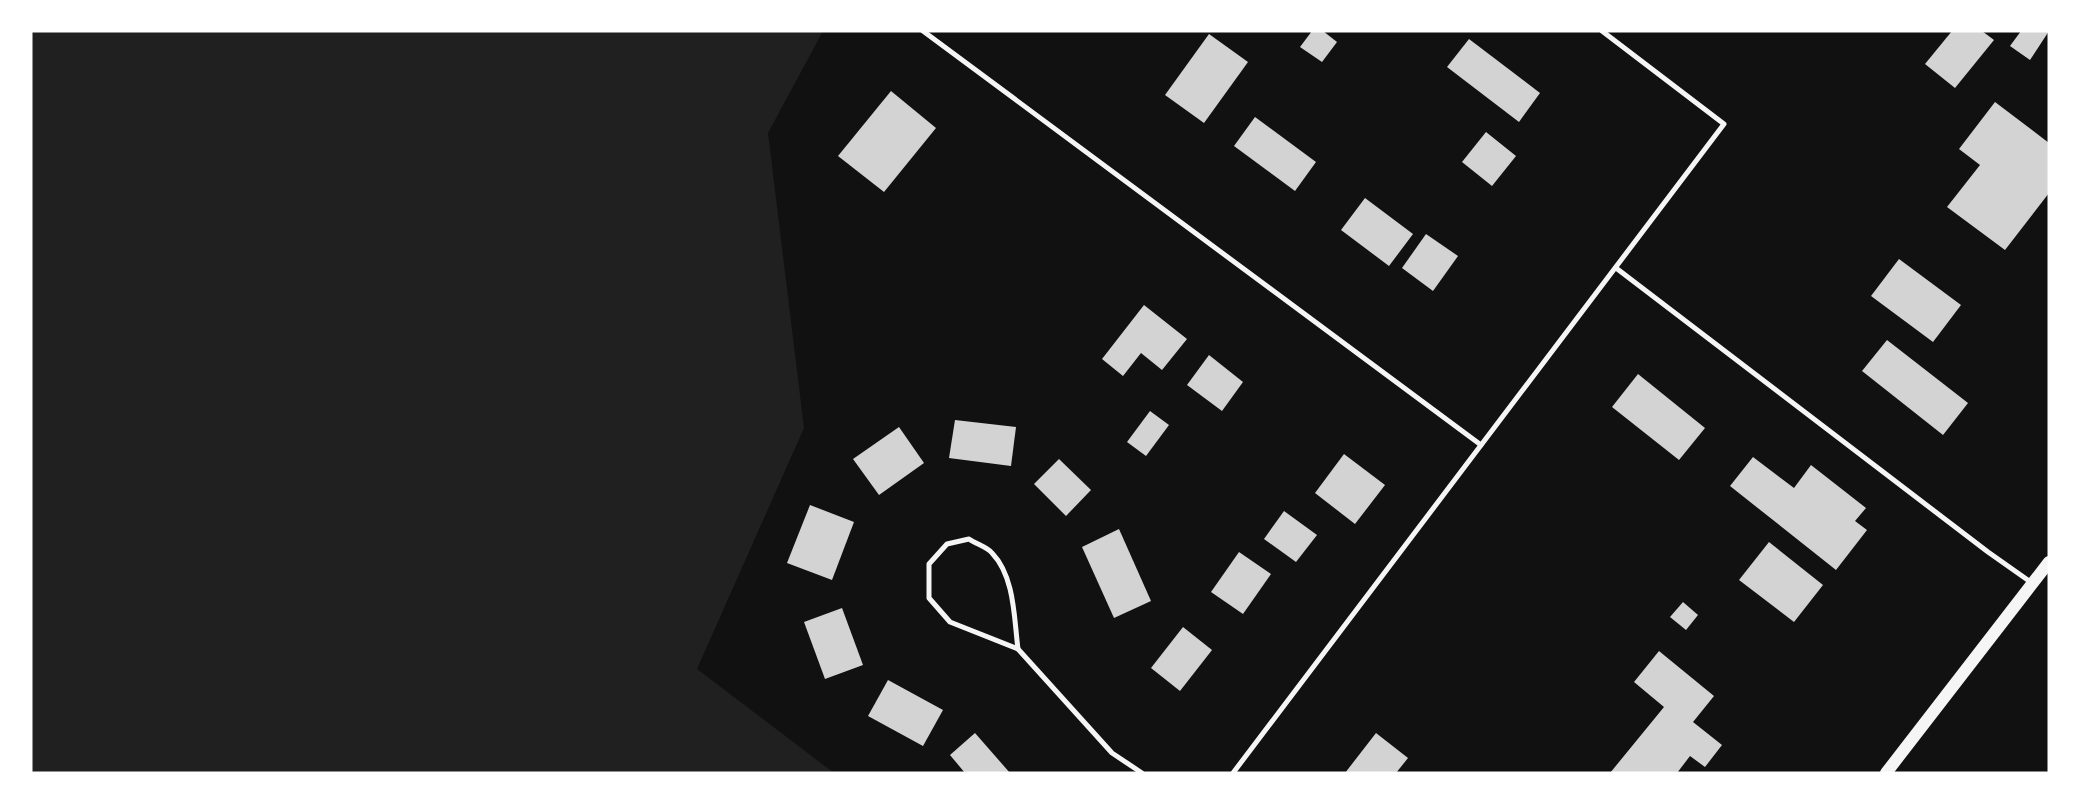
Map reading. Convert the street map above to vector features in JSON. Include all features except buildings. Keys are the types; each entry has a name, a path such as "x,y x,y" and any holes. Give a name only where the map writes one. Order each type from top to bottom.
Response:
{"main road":[{"path":"1886,773 2049,562"}],"street":[{"path":"923,31 1481,446"},
{"path":"1233,773 1724,124 1602,31"},
{"path":"1616,268 1980,546 2033,583"},
{"path":"1018,650 1013,607 1006,574 992,553 969,539 947,544 929,564 929,598 950,622 1018,650 1112,752 1142,773"}],"shaded area":[{"path":"31,31 823,31 768,133 804,428 697,669 834,773 31,773"}]}
